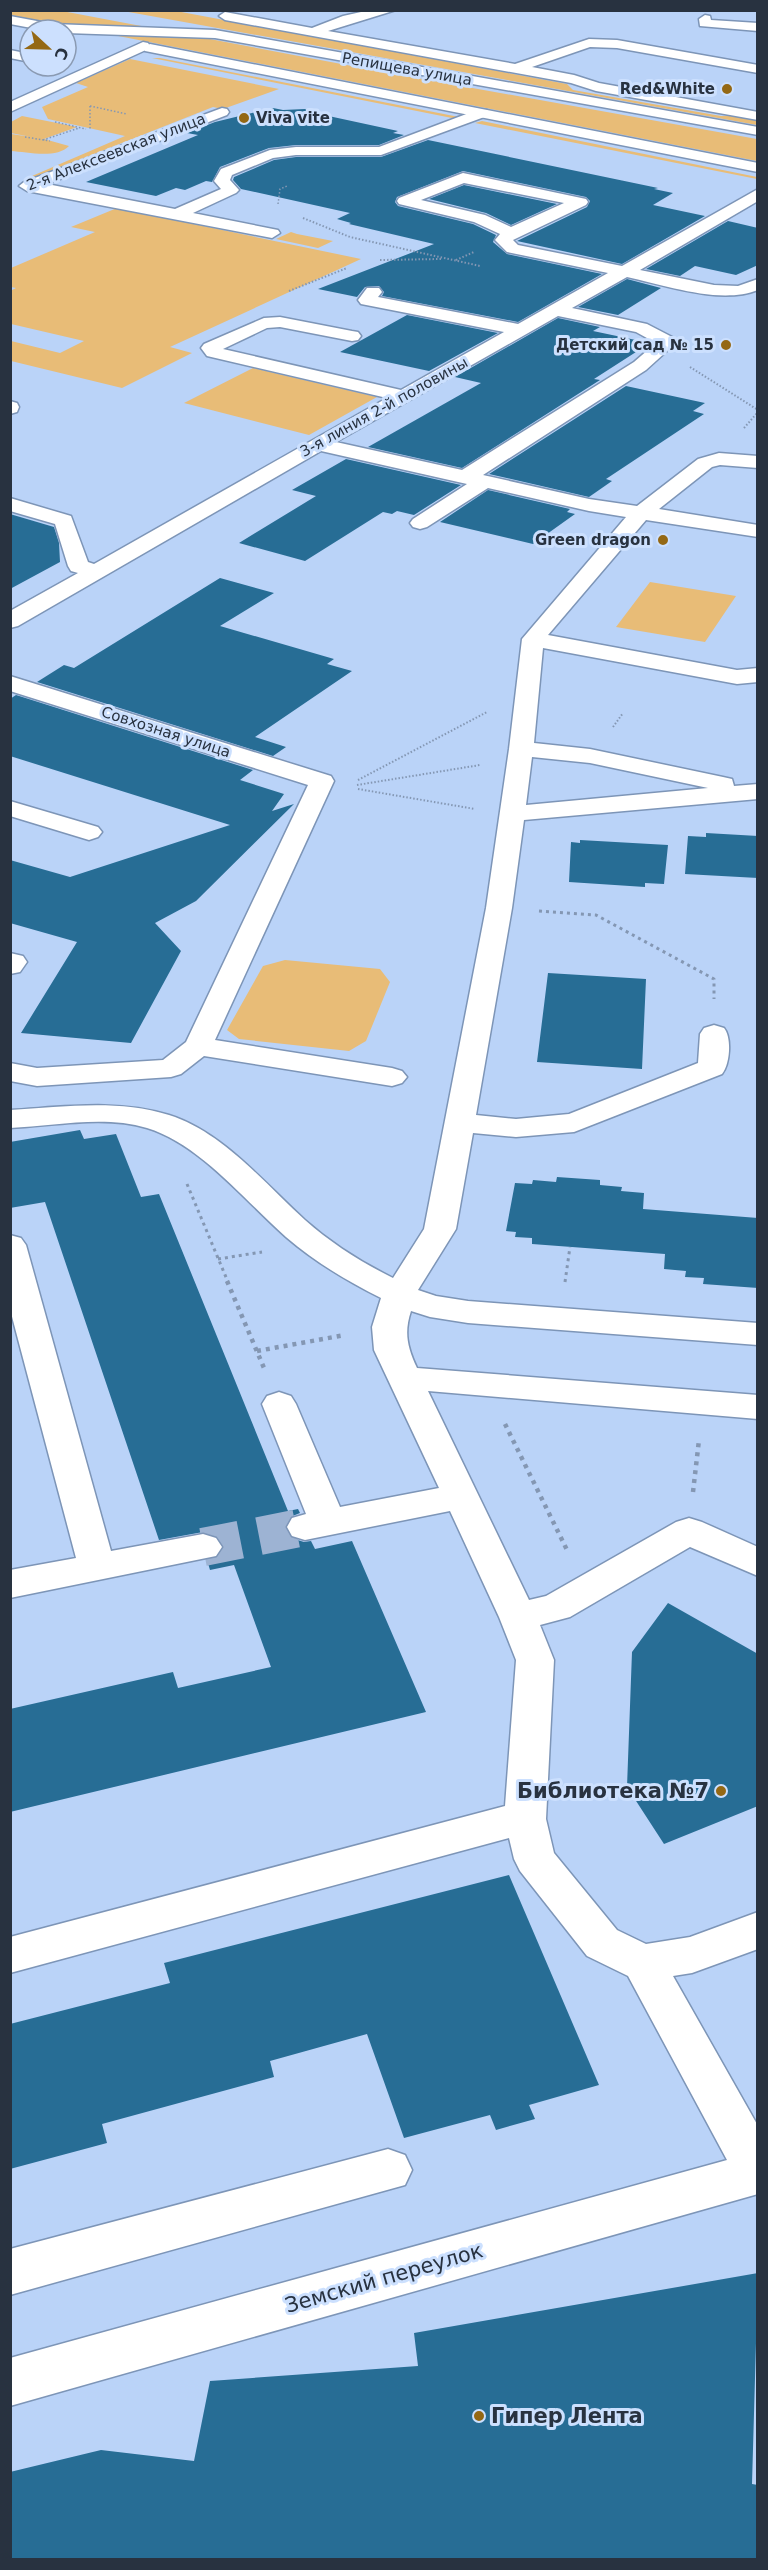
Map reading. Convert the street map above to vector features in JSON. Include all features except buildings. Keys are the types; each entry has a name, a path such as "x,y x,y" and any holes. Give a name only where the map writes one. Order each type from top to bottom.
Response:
{"street":[{"path":"249,10 225,16 758,116"},
{"path":"311,32 348,19 390,10"},
{"path":"705,19 705,23 711,24 758,27"},
{"name":"Репищева улица","path":"78,30 215,34 758,131"},
{"name":"Репищева улица","path":"78,33 758,168"},
{"path":"515,69 577,46 602,43 758,69"},
{"path":"10,108 142,46"},
{"path":"78,67 91,70"},
{"name":"2-я Алексеевская улица","path":"10,192 222,112"},
{"path":"177,214 231,190 222,181 226,172 270,154 296,151 381,151 482,113"},
{"path":"511,233 478,218 405,201 463,178 580,202 511,233 503,240 513,249 726,291 740,291 758,284"},
{"path":"29,185 272,233"},
{"name":"3-я линия 2-й половины","path":"10,621 758,194"},
{"path":"373,291 367,300 520,330"},
{"path":"420,523 476,479 640,366 669,342 641,328 555,310"},
{"path":"641,328 658,317"},
{"path":"352,336 280,322 264,322 210,348 213,352 404,396"},
{"path":"318,444 640,514 758,531"},
{"path":"758,462 719,459 705,463 640,514 533,639 499,908 440,1229 394,1310 392,1350 459,1497 518,1617 535,1660 525,1819 535,1859 602,1943 643,1963 758,2172"},
{"path":"10,504 64,520 79,566 96,572"},
{"path":"533,639 736,676 758,675"},
{"name":"Совхозная улица","path":"10,683 334,784"},
{"path":"520,754 590,756 753,791"},
{"path":"10,1072 36,1077 171,1068 198,1046 334,784"},
{"path":"511,813 549,812 753,791"},
{"path":"10,808 89,832"},
{"path":"10,961 13,962 10,966"},
{"path":"460,1123 516,1128 574,1123 712,1068 714,1034"},
{"path":"198,1046 392,1077"},
{"path":"10,1119 114,1115 160,1122 200,1143 313,1244 354,1271 394,1310"},
{"path":"10,1245 97,1567"},
{"path":"394,1310 430,1306 468,1312 758,1334"},
{"path":"405,1378 758,1407"},
{"path":"279,1404 317,1525 459,1497"},
{"path":"518,1617 556,1607 689,1532 758,1563"},
{"path":"10,1584 203,1547"},
{"path":"10,1955 490,1825 525,1819"},
{"path":"643,1963 692,1955 758,1930"},
{"path":"10,2272 388,2170"},
{"name":"Земский переулок","path":"10,2382 758,2172"}],"path":[{"path":"37,95 183,125"},
{"path":"43,140 81,128"},
{"path":"277,207 280,189 288,186"},
{"path":"296,216 350,237 487,267"},
{"path":"653,355 674,359 687,365 758,410"},
{"path":"334,784 527,691"},
{"path":"334,784 520,754"},
{"path":"334,784 484,811 511,813"},
{"path":"499,908 596,915 714,979 714,1034"},
{"path":"160,1122 279,1404"},
{"path":"257,1351 394,1310"},
{"path":"486,1385 586,1591"},
{"path":"689,1532 704,1402"}],"shaded area":[{"path":"10,11 62,11 757,139 757,161 78,28 78,18 26,18 11,15"},
{"path":"123,11 176,11 567,84 573,90 721,116 757,120 757,125"},
{"path":"152,58 160,58 459,117 457,119"},
{"path":"130,59 279,89 223,109 213,107 36,177 32,176 125,136 48,119 42,107 88,87 76,83"},
{"path":"22,116 77,127 44,139 69,146 64,150 50,154 11,151 11,134 31,137 11,133 11,122"},
{"path":"482,121 757,177 757,179 475,123"},
{"path":"117,208 361,259 170,347 192,353 122,388 11,361 11,341 60,353 84,341 11,324 10,291 16,288 11,287 11,268 95,232 71,227"},
{"path":"291,232 333,241 318,248 276,239"},
{"path":"253,368 377,397 309,435 184,403"},
{"path":"650,582 736,596 705,642 616,627"},
{"path":"285,960 380,969 390,982 366,1041 349,1051 239,1039 227,1030 263,966"}],"tunnel":[{"path":"203,1547 305,1527"}],"place":[{"name":"Red&White","path":"727,89"},
{"name":"Viva vite","path":"244,118"},
{"name":"Детский сад № 15","path":"726,345"},
{"name":"Green dragon","path":"663,540"},
{"name":"Библиотека №7","path":"721,1791"},
{"name":"Гипер Лента","path":"479,2416"}]}
